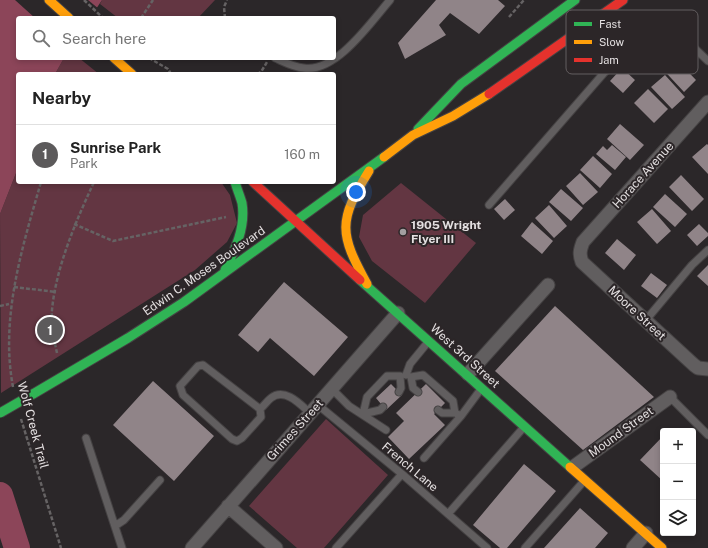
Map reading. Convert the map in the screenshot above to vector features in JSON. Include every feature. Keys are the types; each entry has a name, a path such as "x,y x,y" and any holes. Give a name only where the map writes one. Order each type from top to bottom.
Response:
{"main road":[{"path":"49,0 67,16"},
{"path":"413,135 461,84 575,0"},
{"path":"603,10 614,2"},
{"path":"413,135 453,116 482,99 566,37"},
{"path":"117,61 130,72"},
{"name":"Edwin C. Moses Boulevard","path":"0,413 128,338 184,302 413,135"},
{"path":"369,287 348,250 343,227 347,211 356,191 374,162"},
{"path":"224,272 237,247 243,224 243,207 236,184"},
{"name":"West 3rd Street","path":"255,184 317,242 430,340 662,548"}],"street":[{"name":"Horace Avenue","path":"580,249 583,242 708,102"},
{"name":"Moore Street","path":"580,249 582,262 694,365 706,369"},
{"path":"468,374 548,285"},
{"name":"Grimes Street","path":"192,548 398,313"},
{"name":"Mound Street","path":"573,467 670,397"},
{"path":"228,506 276,548"},
{"path":"633,548 646,533"}],"lane":[{"path":"336,58 342,54 390,0"},
{"path":"698,51 708,61"},
{"path":"278,60 305,68 324,65 332,60"},
{"path":"489,206 604,74"},
{"path":"646,320 692,265 708,250"},
{"path":"399,392 410,364 430,340"},
{"path":"203,364 260,409 260,417 242,438 237,441 232,439 182,395 180,386 198,366 203,364"},
{"path":"363,414 367,397 387,376 423,375 453,401 458,414"},
{"path":"405,376 413,388 418,392"},
{"path":"424,458 458,414 483,388"},
{"path":"332,389 349,406 386,430"},
{"name":"French Lane","path":"260,409 272,397 280,395 291,396 314,409 402,474 487,548"},
{"path":"670,397 708,435"},
{"path":"363,414 380,410 384,407"},
{"path":"438,410 442,414 458,414"},
{"path":"448,514 526,426"},
{"path":"86,438 122,548"},
{"path":"336,548 402,474"},
{"path":"525,548 586,479"},
{"path":"115,526 124,520 160,480"}],"path":[{"path":"84,0 101,16"},
{"path":"142,16 153,0"},
{"path":"225,16 224,7 227,0"},
{"path":"509,17 524,0"},
{"path":"152,60 168,69 170,72"},
{"path":"261,72 268,60"},
{"name":"Wolf Creek Trail","path":"15,395 8,366 9,304 14,287 17,265 40,184"},
{"path":"56,353 52,311 56,292 74,224 93,184"},
{"path":"74,224 113,241 230,216"},
{"path":"14,287 56,292"},
{"path":"0,306 9,304"},
{"name":"Wolf Creek Trail","path":"20,416 61,548"}],"shaded area":[{"path":"0,0 102,0 91,16 16,16 16,60 63,60 56,72 16,72 16,173 0,214"},
{"path":"102,0 215,0 200,16 115,16 100,4"},
{"path":"63,60 82,60 96,72 56,72"},
{"path":"16,173 16,184 222,184 230,195 237,223 227,242 195,270 1,393 0,214"},
{"path":"401,183 476,243 425,303 372,261 359,237 363,215"},
{"path":"326,419 388,475 324,548 297,548 249,506"}],"pier":[{"path":"15,0 88,0 99,9 94,16 33,16"}],"building":[{"path":"436,0 498,0 505,6 479,34 450,13 439,25 446,35 405,59 398,43"},
{"path":"616,74 628,74 635,80 623,93 610,81"},
{"path":"667,74 690,74 696,80 684,92"},
{"path":"665,75 685,97 672,109 651,87"},
{"path":"648,89 668,109 654,123 634,103"},
{"path":"620,124 644,145 630,160 607,139"},
{"path":"707,144 708,145 708,174 692,157"},
{"path":"612,145 626,157 615,170 596,154 603,146 607,150"},
{"path":"593,156 612,174 600,188 580,170"},
{"path":"580,173 598,192 583,205 566,186"},
{"path":"681,175 704,199 692,211 669,187"},
{"path":"561,189 583,208 571,221 549,202"},
{"path":"665,194 687,214 675,227 653,207"},
{"path":"505,199 515,210 504,220 494,209"},
{"path":"549,205 567,226 554,238 535,218"},
{"path":"652,209 671,231 657,244 637,222"},
{"path":"532,222 553,241 542,254 521,236"},
{"path":"699,224 708,233 708,236 697,246 687,235"},
{"path":"617,239 636,255 624,270 605,253"},
{"path":"708,265 708,286 697,276"},
{"path":"651,273 667,285 657,298 641,286"},
{"path":"284,282 348,337 314,376 270,338 258,352 238,335"},
{"path":"555,306 654,397 583,450 495,371"},
{"path":"153,381 214,436 174,481 113,425"},
{"path":"391,384 402,395 386,410 376,398"},
{"path":"426,384 445,403 434,414 445,425 409,459 388,437 404,421 396,413"},
{"path":"660,439 660,478 640,460"},
{"path":"524,464 556,491 507,548 500,548 473,525"},
{"path":"580,508 608,533 595,548 544,548"}],"waterway":[{"path":"0,495 17,548"}],"traffic: fast":[{"path":"418,129 461,84 575,0"},
{"path":"33,394 128,338 184,302 384,157"},
{"path":"225,270 239,238 242,221 242,203 236,184"},
{"path":"360,280 570,467"},
{"path":"0,413 33,394"}],"traffic: slow":[{"path":"49,0 67,16"},
{"path":"116,60 130,72"},
{"path":"384,157 413,135 453,116 489,94"},
{"path":"367,284 351,252 347,239 346,227 347,215 359,188 369,171"},
{"path":"570,467 662,548"}],"traffic: jam":[{"path":"609,10 623,0"},
{"path":"489,94 566,40"},
{"path":"255,184 360,280"}],"place":[{"name":"1905 Wright Flyer III","path":"403,232"},
{"name":"Sunrise Park","path":"50,330"}]}
